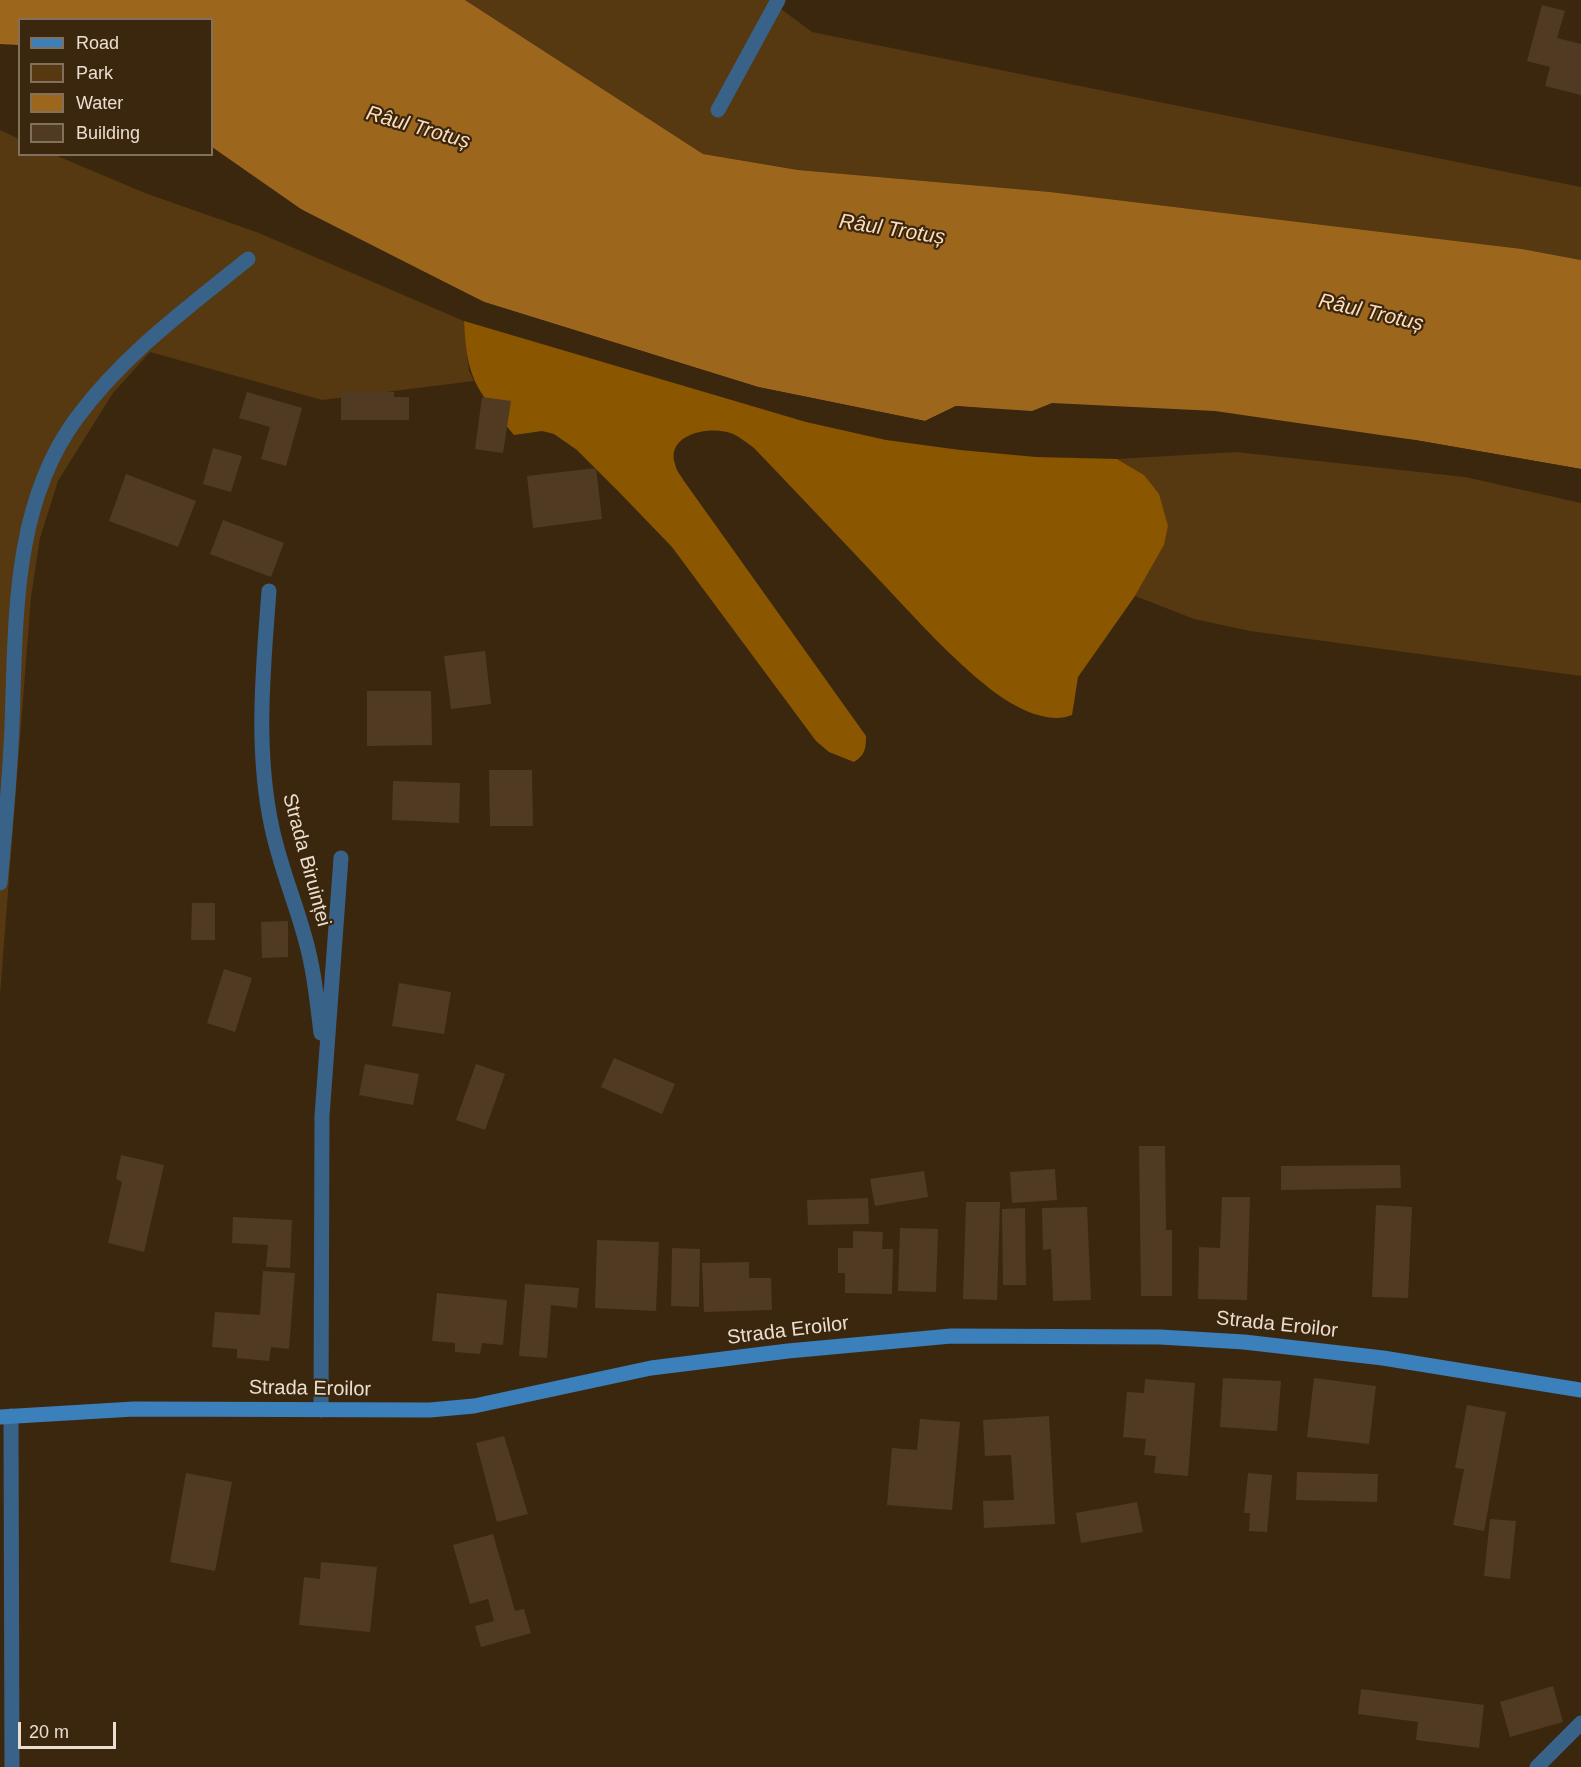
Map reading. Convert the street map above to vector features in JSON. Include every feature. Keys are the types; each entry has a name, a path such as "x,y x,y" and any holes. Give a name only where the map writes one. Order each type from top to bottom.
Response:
{"main road":[{"name":"Strada Eroilor","path":"5,1417 134,1409 377,1412 474,1406 651,1368 788,1351 951,1336 1160,1337 1244,1342 1383,1358 1581,1390"}],"street":[{"path":"718,110 778,0"},
{"path":"0,883 9,788 18,595 25,542 39,491 56,453 75,420 110,377 141,345 248,259"},
{"name":"Strada Biruinței","path":"269,591 261,726 265,782 272,829 305,939 313,975 325,1065"},
{"name":"Strada Biruinței","path":"321,1410 322,1116 341,858"},
{"path":"5,1417 12,1767"},
{"path":"1537,1767 1581,1724"}],"green space":[{"path":"465,0 769,0 812,32 1581,187 1581,260 1522,249 1050,192 798,170 703,154"},
{"path":"0,130 18,139 18,156 57,156 145,193 259,233 464,321 469,371 474,381 322,400 150,352 113,393 58,481 40,538 31,597 0,995"},
{"path":"1236,452 1465,477 1581,503 1581,676 1250,631 1194,619 1135,596 1164,545 1144,475 1117,459"}],"shaded area":[{"path":"464,321 806,422 886,440 1036,457 1117,459 1144,475 1159,494 1168,526 1164,545 1135,596 1078,677 1072,715 1062,718 1040,716 1007,701 961,664 922,626 753,447 736,435 724,431 703,431 684,439 677,445 674,453 679,473 866,736 864,751 861,757 854,762 829,752 816,741 672,547 577,450 554,434 542,431 514,435 476,384 468,358"}],"water":[{"name":"Râul Trotuș","path":"0,0 465,0 703,154 798,170 1050,192 1522,249 1581,260 1581,469 1415,440 1215,411 1052,403 1032,411 956,406 925,421 758,387 484,302 311,216 213,148 213,18 18,18 18,45 0,44"}],"pier":[{"path":"285,201 484,302 758,387 925,421 956,406 1035,413 956,409 925,424 757,390 483,305 309,219"},
{"path":"1372,437 1415,440 1581,469 1581,472"}],"building":[{"path":"1542,5 1565,11 1557,38 1581,44 1581,95 1545,86 1550,67 1527,61"},
{"path":"247,392 302,408 286,466 261,459 270,427 239,418"},
{"path":"341,392 394,392 394,397 409,397 409,420 341,420"},
{"path":"482,397 511,401 503,453 475,449"},
{"path":"213,448 242,456 231,492 203,484"},
{"path":"596,468 602,519 533,528 527,476"},
{"path":"126,474 196,501 178,547 109,521"},
{"path":"223,520 284,543 271,577 210,554"},
{"path":"485,651 491,704 451,709 444,656"},
{"path":"367,691 431,691 432,745 367,746"},
{"path":"489,770 532,770 533,826 490,826"},
{"path":"393,781 460,783 459,823 392,820"},
{"path":"192,903 215,903 215,940 191,940"},
{"path":"288,921 288,957 262,958 261,922"},
{"path":"224,969 252,978 235,1032 207,1023"},
{"path":"399,983 451,992 444,1034 392,1026"},
{"path":"614,1058 675,1084 662,1114 601,1087"},
{"path":"365,1064 419,1074 413,1105 359,1095"},
{"path":"476,1064 505,1074 485,1130 456,1120"},
{"path":"1139,1146 1165,1146 1166,1230 1172,1230 1172,1296 1141,1296"},
{"path":"121,1155 164,1165 144,1252 108,1243 122,1182 116,1179"},
{"path":"1400,1165 1401,1188 1281,1190 1281,1166"},
{"path":"1055,1169 1057,1200 1012,1203 1010,1172"},
{"path":"924,1171 928,1197 875,1206 870,1179"},
{"path":"1222,1197 1250,1197 1247,1300 1198,1299 1199,1247 1220,1248"},
{"path":"868,1198 869,1224 808,1225 807,1200"},
{"path":"966,1202 1000,1202 997,1300 963,1299"},
{"path":"1376,1205 1412,1207 1408,1298 1372,1297"},
{"path":"1087,1207 1091,1300 1053,1301 1051,1249 1043,1250 1042,1208"},
{"path":"1025,1208 1026,1285 1003,1285 1002,1209"},
{"path":"233,1217 292,1220 290,1268 266,1267 268,1245 232,1243"},
{"path":"900,1228 938,1229 936,1292 898,1291"},
{"path":"853,1231 883,1232 882,1249 893,1249 892,1294 845,1293 845,1273 838,1273 838,1248 853,1248"},
{"path":"597,1240 659,1242 656,1311 595,1308"},
{"path":"672,1248 700,1249 699,1307 671,1306"},
{"path":"749,1262 749,1278 771,1278 772,1310 704,1312 702,1263"},
{"path":"263,1271 295,1273 289,1349 271,1347 269,1361 237,1358 237,1349 212,1347 215,1312 260,1315"},
{"path":"525,1284 579,1288 577,1308 551,1305 547,1358 519,1356"},
{"path":"437,1293 507,1300 503,1345 482,1343 480,1354 455,1352 455,1343 432,1341"},
{"path":"1223,1378 1281,1381 1277,1431 1220,1427"},
{"path":"1314,1378 1376,1386 1369,1444 1307,1437"},
{"path":"1145,1379 1195,1383 1188,1476 1154,1473 1156,1456 1144,1455 1146,1439 1123,1437 1127,1392 1144,1393"},
{"path":"1467,1405 1506,1412 1484,1531 1453,1525 1464,1469 1455,1468"},
{"path":"1049,1416 1055,1524 984,1528 983,1501 1014,1500 1011,1455 985,1456 983,1420"},
{"path":"920,1419 960,1422 952,1510 887,1505 892,1448 917,1450"},
{"path":"504,1436 528,1514 497,1522 476,1443"},
{"path":"1297,1472 1378,1474 1377,1502 1296,1500"},
{"path":"186,1473 232,1482 215,1571 170,1562"},
{"path":"1248,1473 1272,1475 1267,1532 1249,1531 1250,1513 1244,1513"},
{"path":"1137,1502 1143,1532 1081,1543 1076,1513"},
{"path":"1490,1519 1516,1521 1510,1579 1484,1576"},
{"path":"493,1534 515,1611 524,1609 531,1633 481,1647 475,1626 494,1621 488,1599 470,1604 453,1545"},
{"path":"321,1562 377,1567 370,1632 299,1625 304,1577 320,1579"},
{"path":"1553,1686 1563,1722 1510,1737 1500,1702"},
{"path":"1361,1689 1484,1705 1479,1748 1416,1740 1418,1722 1358,1714"}]}
